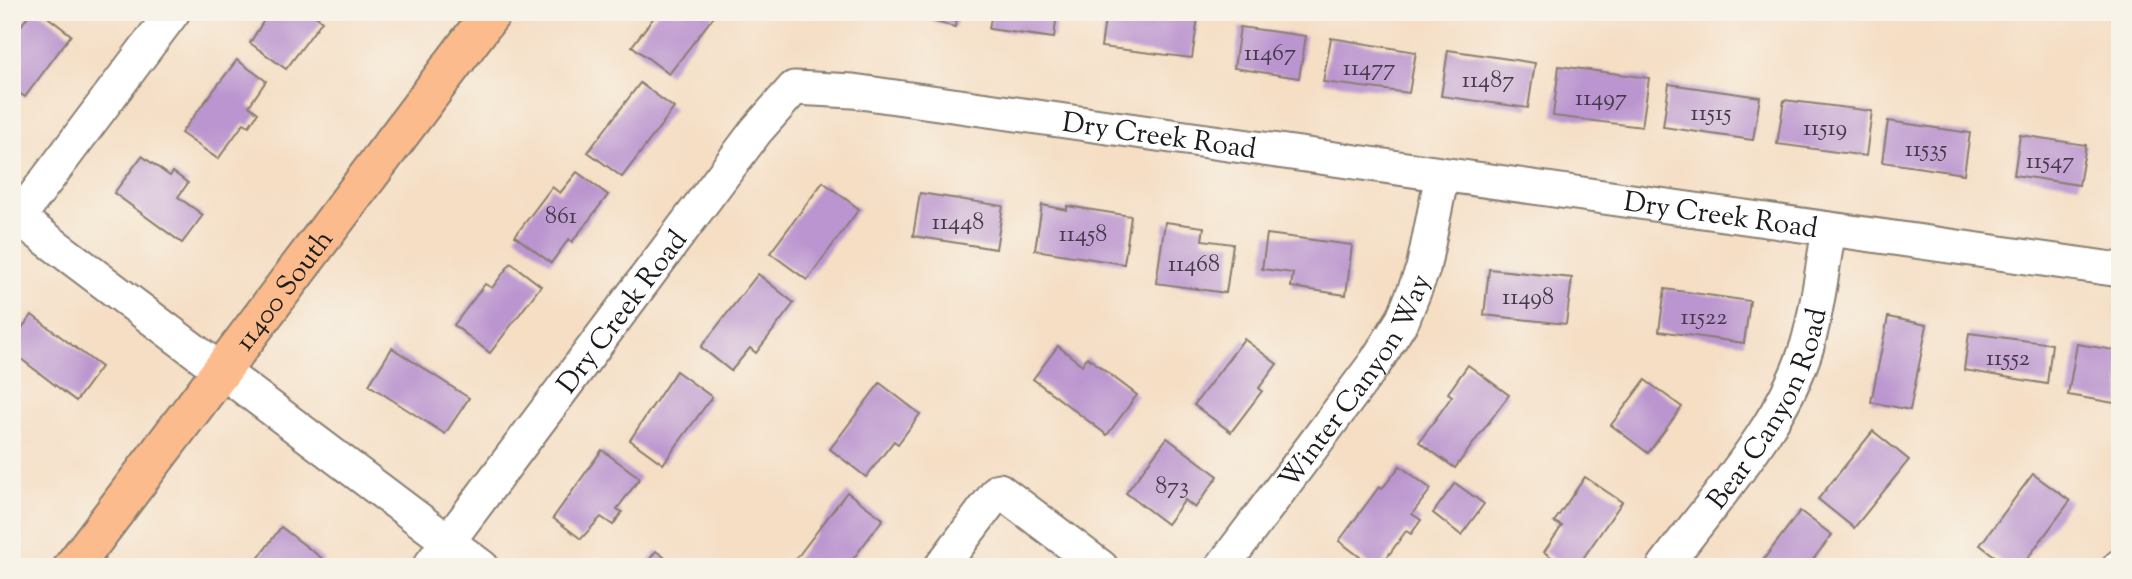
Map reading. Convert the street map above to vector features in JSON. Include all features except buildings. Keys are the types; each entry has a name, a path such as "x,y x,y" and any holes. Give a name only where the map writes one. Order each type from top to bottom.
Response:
{"main road":[{"name":"11400 South","path":"73,567 492,12"}],"street":[{"path":"173,12 14,219 221,371 438,554 482,567"},
{"name":"Dry Creek Road","path":"438,554 756,131 794,88 853,91 2120,271"},
{"name":"Winter Canyon Way","path":"1222,567 1375,363 1403,319 1423,270 1442,175"},
{"name":"Bear Canyon Road","path":"1664,567 1750,451 1781,402 1807,347 1829,230"},
{"path":"941,567 999,490 1101,567"}]}
